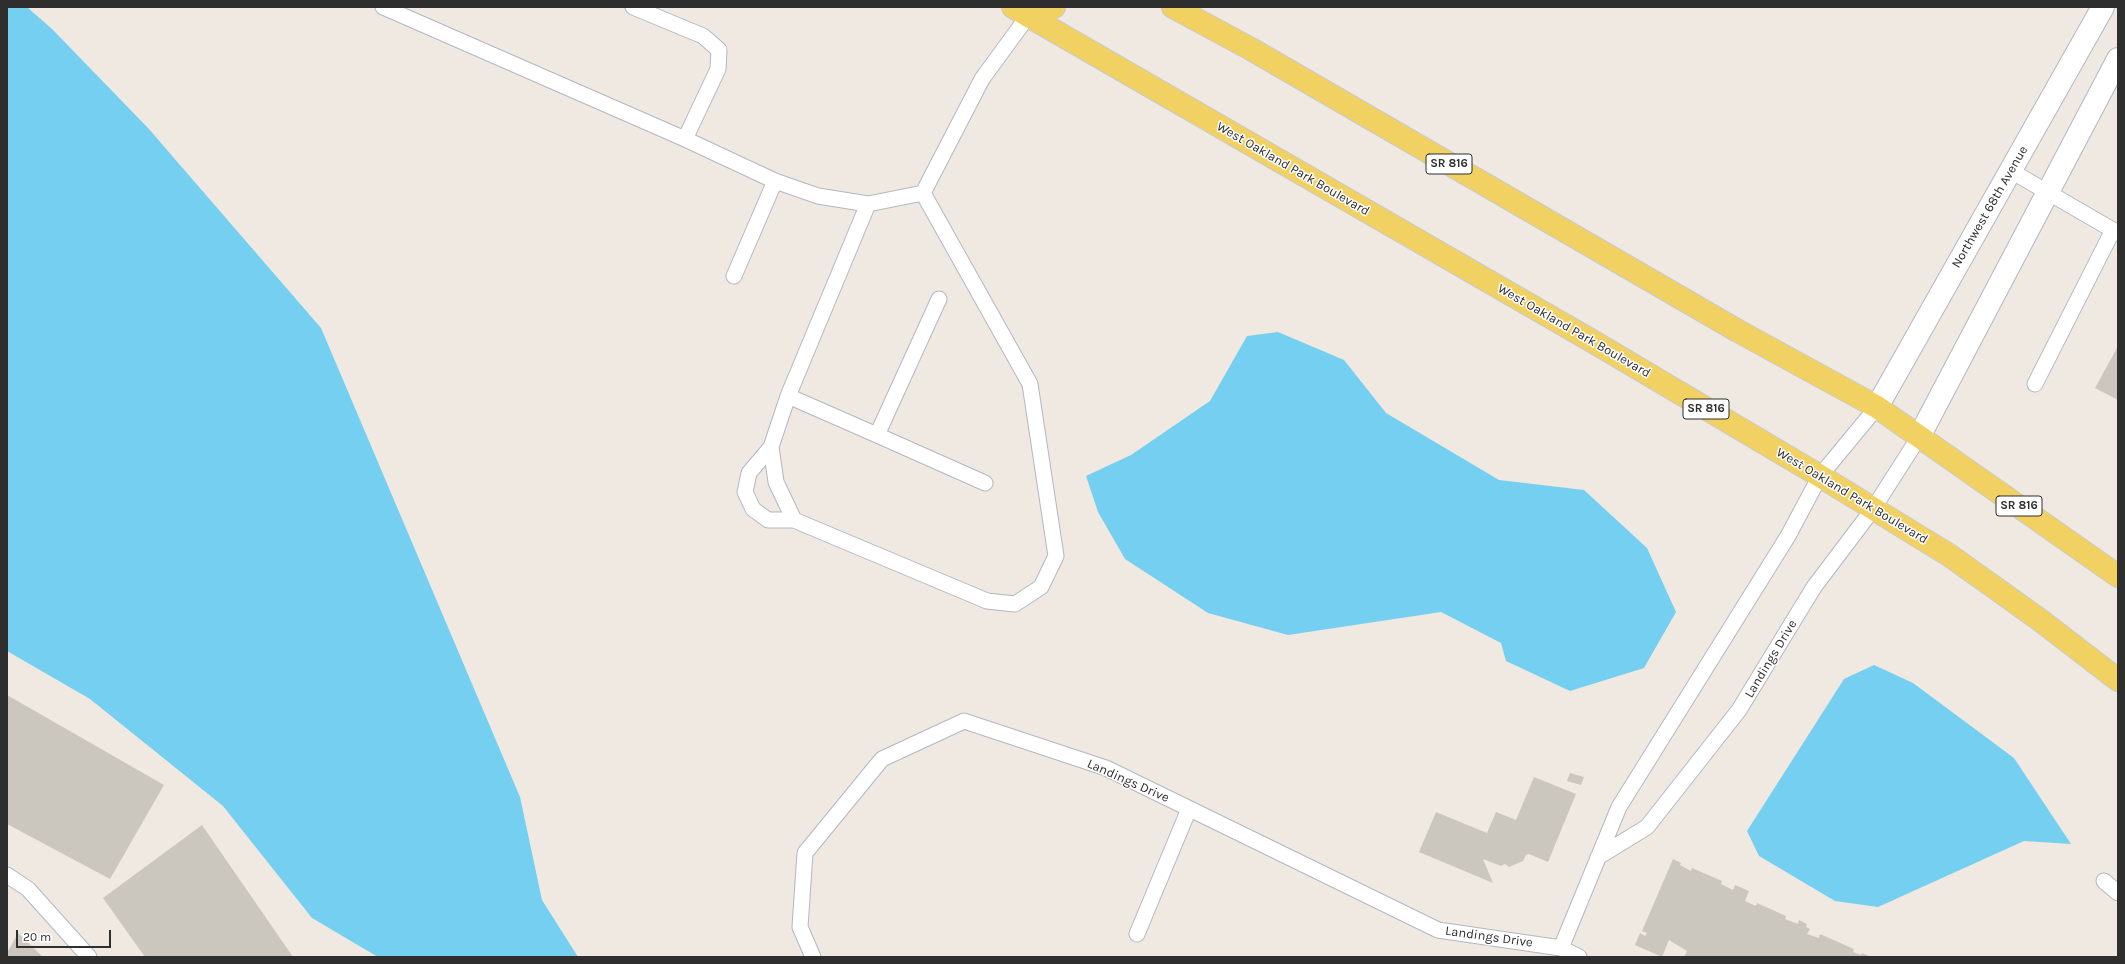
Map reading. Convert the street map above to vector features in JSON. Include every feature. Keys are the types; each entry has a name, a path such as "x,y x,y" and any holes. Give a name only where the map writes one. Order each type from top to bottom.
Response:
{"main road":[{"path":"1020,11 1054,7"},
{"name":"SR 816","path":"1173,7 1258,53 1738,331 1877,407 2118,576"},
{"name":"West Oakland Park Boulevard","path":"1020,11 1592,341 1950,555 2040,620 2118,680"}],"street":[{"name":"Northwest 68th Avenue","path":"1877,407 2103,7"},
{"path":"1919,437 2118,59"}],"lane":[{"path":"383,7 685,139 776,181 818,196 868,204 923,193"},
{"path":"633,7 703,36 719,50 718,69 685,139"},
{"path":"923,193 982,79 1020,11"},
{"path":"2011,171 2116,231 2035,384"},
{"path":"734,276 776,181"},
{"path":"868,204 788,396 771,447 749,473 745,492 752,508 768,520 794,520 987,601 1015,604 1041,587 1056,556 1030,384 923,193"},
{"path":"877,436 939,300"},
{"path":"788,396 985,483"},
{"path":"1561,948 1619,807 1788,536 1820,476 1877,407"},
{"name":"Landings Drive","path":"1598,857 1647,827 1739,710 1814,587 1873,509 1919,437"},
{"path":"771,447 776,482 794,520"},
{"name":"Landings Drive","path":"813,957 800,927 805,853 882,759 964,721 1106,768 1438,930 1561,948 1579,957"},
{"path":"1137,934 1189,809"},
{"path":"7,875 28,889 89,957"},
{"path":"2104,881 2118,893"}],"water":[{"path":"7,7 27,7 52,29 148,128 321,328 520,797 542,900 578,957 378,957 312,918 223,806 90,699 7,651"},
{"path":"1278,332 1344,360 1386,413 1499,480 1584,490 1647,548 1676,612 1644,668 1570,691 1506,661 1501,643 1441,612 1288,635 1208,613 1125,559 1098,512 1086,476 1131,455 1210,401 1247,336"},
{"path":"1874,665 1913,683 2014,758 2071,844 2024,841 1878,907 1835,901 1759,856 1747,831 1844,679"}],"building":[{"path":"2118,346 2118,400 2095,388"},
{"path":"7,695 164,785 110,879 7,824"},
{"path":"1570,773 1584,777 1581,785 1567,781"},
{"path":"1534,777 1576,794 1548,862 1529,854 1526,855 1523,861 1509,867 1505,864 1501,866 1483,859 1493,883 1419,852 1436,812 1487,833 1496,812 1516,820"},
{"path":"202,825 293,957 145,957 103,898"},
{"path":"1673,859 1691,871 1692,868 1722,881 1721,884 1733,890 1735,885 1749,891 1745,901 1756,906 1757,903 1786,916 1785,919 1798,924 1799,920 1807,924 1806,927 1810,929 1807,934 1819,938 1820,934 1854,949 1853,952 1861,955 1862,953 1871,957 1684,957 1687,951 1669,940 1662,957 1635,945 1640,933 1645,936 1647,933 1642,931"},
{"path":"18,933 43,957 7,957 7,953"}]}
